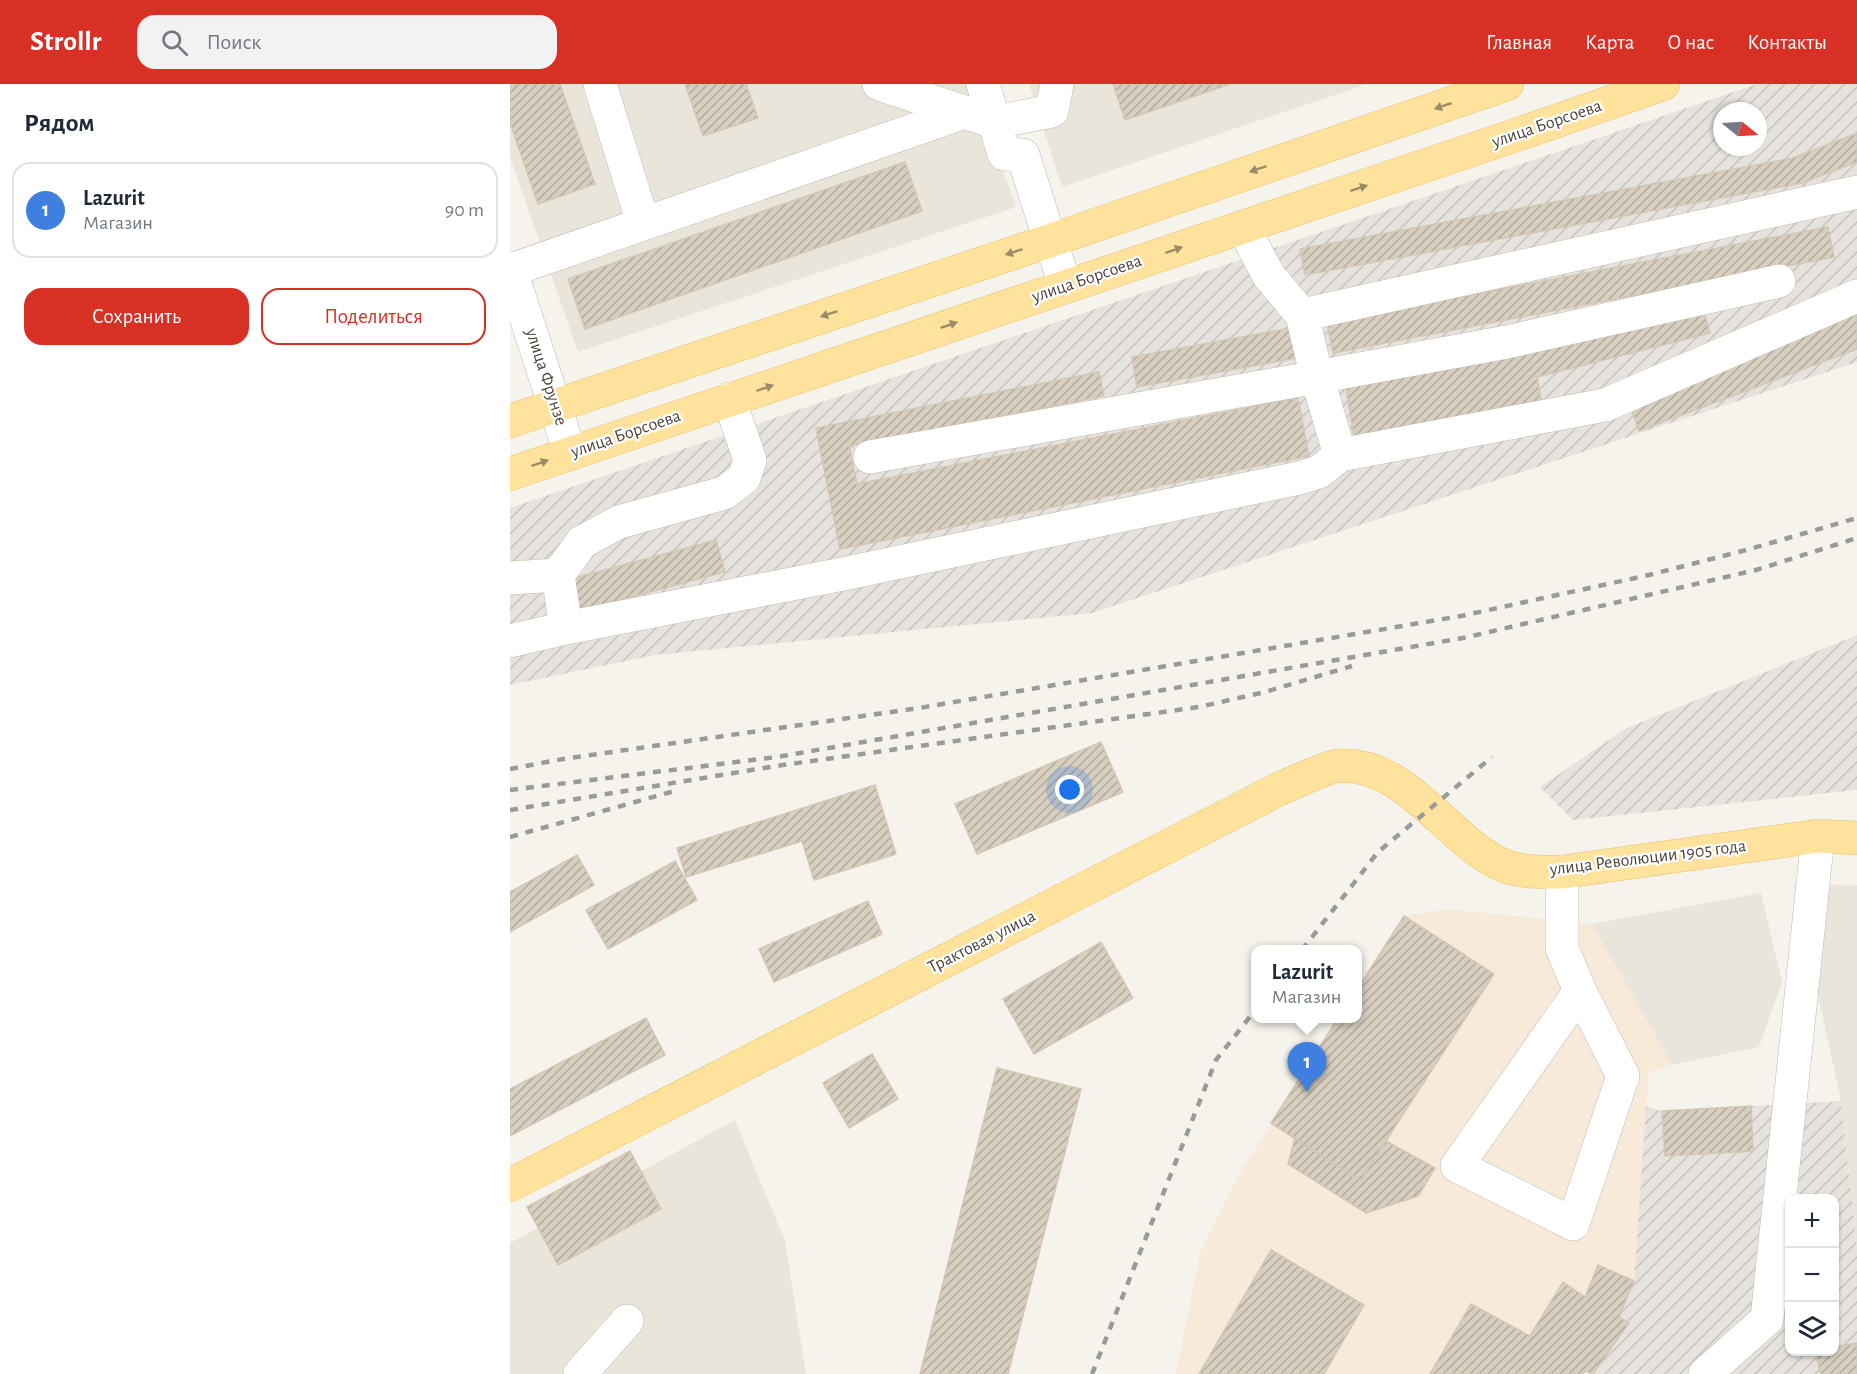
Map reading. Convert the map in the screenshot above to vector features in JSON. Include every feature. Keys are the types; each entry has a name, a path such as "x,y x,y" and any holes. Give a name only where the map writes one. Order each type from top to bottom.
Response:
{"main road":[{"name":"улица Борсоева","path":"510,474 1663,84"},
{"path":"510,421 1049,241 1501,85"},
{"name":"Трактовая улица","path":"510,1185 1277,790 1335,766 1366,768 1406,788 1452,827"},
{"name":"улица Революции 1905 года","path":"1452,827 1476,849 1500,864 1526,872 1562,872 1818,836 1857,838"}],"street":[{"path":"600,84 643,223"},
{"path":"879,84 980,117"},
{"path":"983,84 980,117 1004,154 1023,155 1049,241 1066,286"},
{"path":"510,269 643,223 980,117 1052,111 1057,84"},
{"path":"1302,315 1857,192"},
{"path":"1244,227 1269,276 1302,315 1340,455"},
{"name":"улица Фрунзе","path":"510,269 570,453"},
{"path":"870,457 1506,342 1779,281"},
{"path":"510,641 1299,478 1319,472 1340,455 1605,405 1857,296"},
{"path":"566,628 558,575 582,542 619,522 724,493 744,478 750,460 729,399"},
{"path":"510,578 558,575"},
{"path":"1706,1374 1767,1319 1818,836"},
{"path":"1562,872 1562,948 1580,992 1623,1076 1573,1224 1457,1166 1580,992"},
{"path":"580,1374 627,1321"}],"shaded area":[{"path":"510,84 973,84 1016,207 578,352 510,157"},
{"path":"1029,84 1367,84 1062,187"},
{"path":"1757,84 1857,84 1857,362 1092,613 655,655 510,685 510,508"},
{"path":"1857,635 1857,790 1573,820 1540,787 1627,728"},
{"path":"1794,884 1857,885 1857,1249 1841,1101"},
{"path":"1761,893 1782,982 1759,1047 1672,1065 1592,924"},
{"path":"1448,909 1592,924 1672,1065 1649,1072 1634,1281 1619,1317 1629,1323 1593,1374 1585,1371 1583,1374 1176,1374 1201,1250 1237,1178 1335,1023 1362,1023 1362,982 1404,916"},
{"path":"1841,1101 1857,1249 1857,1374 1593,1374 1629,1324 1619,1317 1634,1281 1646,1107 1662,1111"},
{"path":"735,1120 785,1241 806,1374 510,1374 510,1243"}],"building":[{"path":"510,84 560,84 595,184 538,204 510,123"},
{"path":"685,84 746,84 758,118 703,136"},
{"path":"1113,84 1230,84 1125,120"},
{"path":"1857,133 1857,162 1802,183 1305,275 1300,249 1793,158"},
{"path":"905,162 922,211 585,329 568,279"},
{"path":"1828,227 1834,257 1333,353 1327,322"},
{"path":"1703,309 1710,333 1537,377 1542,405 1354,437 1345,381"},
{"path":"1857,310 1857,349 1639,431 1627,397"},
{"path":"1297,327 1302,357 1137,387 1132,357"},
{"path":"1099,372 1104,396 849,446 857,484 1298,398 1309,456 840,549 816,428"},
{"path":"716,540 725,572 579,611 571,579"},
{"path":"1101,742 1123,792 977,854 955,804"},
{"path":"875,785 896,854 814,880 802,841 686,877 677,848"},
{"path":"577,855 594,885 510,932 510,892"},
{"path":"675,861 697,900 608,949 586,910"},
{"path":"868,901 882,934 774,982 759,949"},
{"path":"1404,916 1494,974 1360,1181 1271,1123 1335,1023 1362,1023 1362,982"},
{"path":"1101,942 1133,998 1034,1054 1003,999"},
{"path":"646,1018 665,1055 510,1136 510,1089"},
{"path":"872,1054 898,1099 849,1128 823,1083"},
{"path":"997,1068 1081,1089 1008,1374 920,1374"},
{"path":"1751,1106 1753,1151 1665,1156 1662,1111"},
{"path":"1295,1138 1360,1181 1386,1141 1435,1168 1418,1196 1366,1213 1288,1164"},
{"path":"630,1151 661,1209 558,1265 527,1207"},
{"path":"1271,1250 1364,1305 1324,1374 1199,1374"},
{"path":"1598,1265 1634,1281 1619,1317 1629,1323 1593,1374 1585,1371 1583,1374 1430,1374 1471,1304 1530,1336 1563,1282 1585,1297"},
{"path":"1857,1343 1857,1374 1821,1374 1816,1356 1839,1356 1839,1346"}],"railway":[{"path":"510,769 563,759 919,708 1461,616 1649,575 1857,518"},
{"path":"510,790 777,757 1463,638 1756,570 1857,538"},
{"path":"510,810 776,766 1199,707 1265,692 1352,666"},
{"path":"1306,945 1378,852 1492,757"},
{"path":"510,837 678,790"},
{"path":"1092,1374 1216,1060 1251,1015"}],"place":[{"name":"Lazurit","path":"1307,1092"}]}
